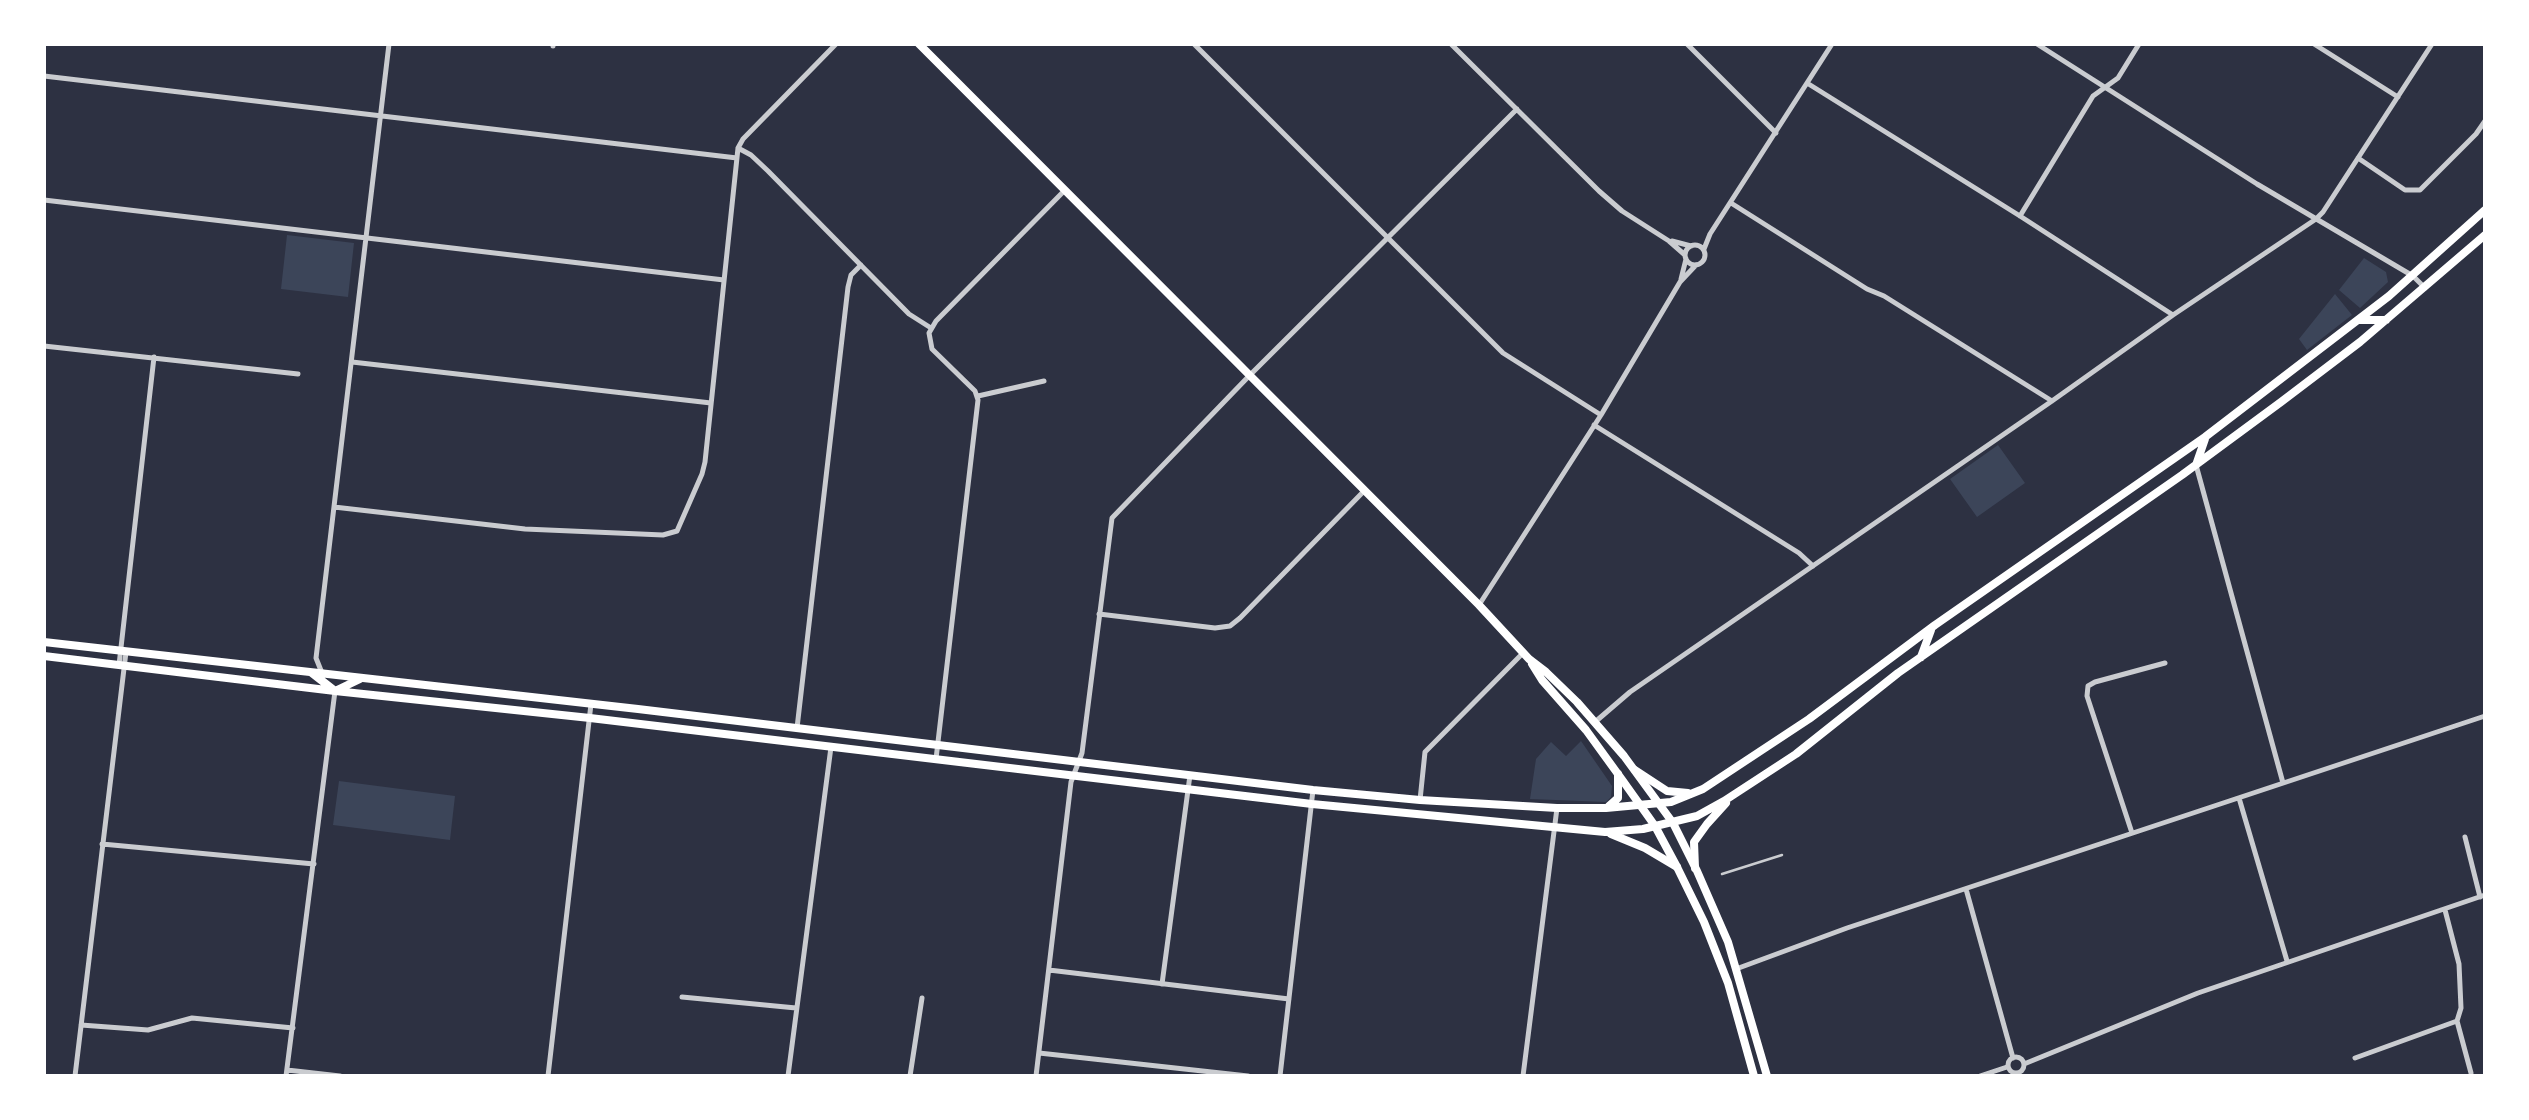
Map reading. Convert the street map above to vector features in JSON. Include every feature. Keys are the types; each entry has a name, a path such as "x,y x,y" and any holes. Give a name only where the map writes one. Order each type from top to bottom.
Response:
{"main road":[{"path":"919,44 1479,606 1526,656 1542,680 1586,730 1655,826 1704,922 1728,983 1754,1076"},
{"path":"44,642 1313,790 1420,800 1557,808 1606,808 1671,802 1695,793 1753,757 1935,625 2167,465 2389,296 2485,210"},
{"path":"44,656 1188,787 1312,804 1605,832 1633,831 1698,816 1796,754 1921,657 2196,466 2386,320 2485,235"},
{"path":"2386,320 2389,296"},
{"path":"2359,320 2386,320"},
{"path":"2196,466 2205,437"},
{"path":"2167,465 2196,466"},
{"path":"1921,657 1935,625"},
{"path":"1526,656 1546,671 1595,722 1635,770 1673,823 1728,942 1766,1076"},
{"path":"1888,661 1905,656 1921,657"},
{"path":"308,672 335,691"},
{"path":"335,691 365,678"},
{"path":"1635,770 1667,791 1695,793"},
{"path":"1606,808 1618,798 1618,774"},
{"path":"1695,867 1694,842 1736,793"},
{"path":"1605,832 1645,848 1677,867"}],"street":[{"path":"308,672 316,658 389,44"},
{"path":"334,507 525,528 670,534 677,531 702,474 738,148 743,139 836,44"},
{"path":"1194,44 1508,358 1601,415"},
{"path":"1451,44 1622,211 1669,240 1690,264 1696,265"},
{"path":"1686,44 1776,133"},
{"path":"1479,606 1601,415 1680,282 1696,265 1704,261 1704,249 1710,234 1832,44"},
{"path":"2037,44 2257,184 2413,276 2425,288"},
{"path":"2020,216 2093,96 2118,78 2139,44"},
{"path":"2314,44 2398,97"},
{"path":"1595,722 1630,692 2173,315 2316,219 2432,44"},
{"path":"44,76 737,158"},
{"path":"1807,83 2173,315"},
{"path":"1036,1076 1072,774 1080,762 1112,519 1249,376 1517,109"},
{"path":"2358,158 2405,190 2420,190 2476,134 2485,121"},
{"path":"738,148 751,155 768,171 909,314 931,328"},
{"path":"978,396 932,349 929,339 931,328 1065,191"},
{"path":"44,201 724,280"},
{"path":"1731,203 2052,401"},
{"path":"1680,282 1686,257 1694,246 1710,234"},
{"path":"1669,240 1704,249"},
{"path":"797,728 848,287 852,275 861,265"},
{"path":"44,346 298,374"},
{"path":"75,1076 154,357"},
{"path":"352,362 711,403"},
{"path":"978,396 1044,381"},
{"path":"936,759 978,396"},
{"path":"1594,425 1800,553 1813,566"},
{"path":"2196,466 2283,783"},
{"path":"1099,614 1214,628 1230,626 1364,491"},
{"path":"1420,800 1425,752 1526,656"},
{"path":"316,658 322,673"},
{"path":"2132,833 2087,696 2088,686 2165,663"},
{"path":"335,691 287,1073 341,1076"},
{"path":"548,1076 591,704"},
{"path":"1736,969 1847,928 2485,716"},
{"path":"788,1076 831,747"},
{"path":"1162,984 1190,775"},
{"path":"1280,1076 1313,790"},
{"path":"2239,798 2287,961"},
{"path":"1523,1076 1557,808"},
{"path":"2024,1064 2198,993 2483,896 2465,837"},
{"path":"102,844 314,864"},
{"path":"1966,889 2013,1058"},
{"path":"2445,910 2459,964 2461,1008 2457,1021 2471,1073"},
{"path":"1049,970 1290,999"},
{"path":"682,997 796,1008"},
{"path":"910,1076 922,998"},
{"path":"81,1025 148,1030 192,1018 293,1028"},
{"path":"2355,1058 2457,1021"},
{"path":"1039,1053 1248,1076"},
{"path":"2013,1058 2021,1058 2024,1064 2019,1075 2007,1067 2013,1058"},
{"path":"1980,1076 2007,1067"}],"lane":[{"path":"1722,874 1783,855"}],"shaded area":[{"path":"287,235 354,243 348,297 281,289"},
{"path":"2364,258 2386,272 2388,282 2360,308 2339,290"},
{"path":"2335,294 2352,315 2307,350 2299,339"},
{"path":"1998,445 2025,483 1977,517 1950,479"},
{"path":"1581,741 1612,786 1611,797 1606,802 1530,799 1536,759 1551,742 1566,756"},
{"path":"339,781 455,796 450,840 333,825"}]}
